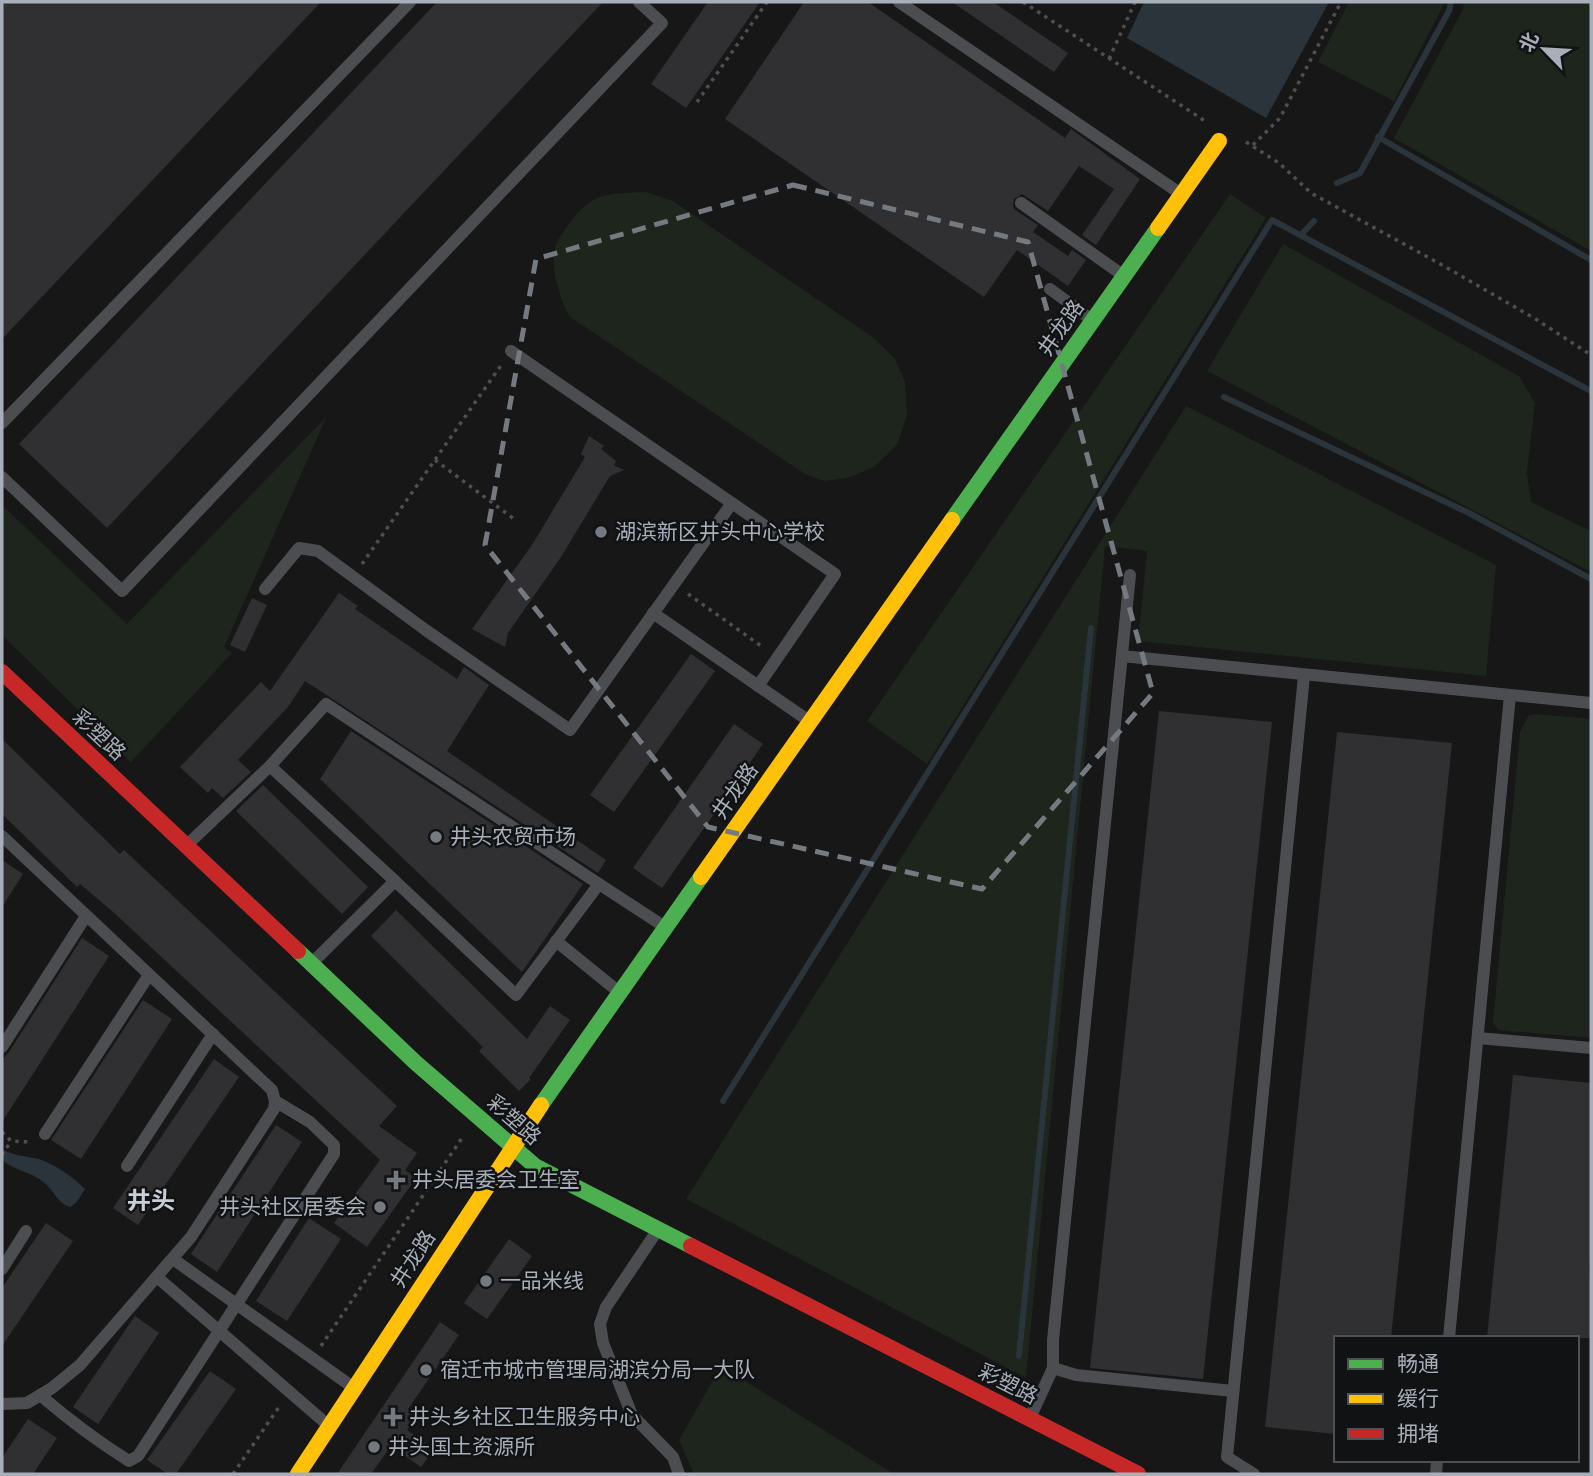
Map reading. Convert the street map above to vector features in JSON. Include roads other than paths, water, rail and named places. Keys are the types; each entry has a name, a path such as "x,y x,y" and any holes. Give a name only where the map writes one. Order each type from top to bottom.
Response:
{"street":[{"name":"井龙路","path":"298,1474 512,1146 1222,137"},
{"name":"彩塑路","path":"2,672 416,1063 535,1166 1138,1474"}],"lane":[{"path":"2,423 410,2"},
{"path":"2,477 122,590 662,23 639,2"},
{"path":"899,2 1182,194"},
{"path":"1021,203 1124,276"},
{"path":"1051,289 1093,320"},
{"path":"511,351 835,574 758,686"},
{"path":"265,589 299,548 317,551 570,730 732,503"},
{"path":"1029,1419 1053,1368 1056,1313 1130,575"},
{"path":"653,613 810,722"},
{"path":"1122,656 1591,703"},
{"path":"1254,1474 1227,1457 1304,676"},
{"path":"1449,1336 1510,695"},
{"path":"187,846 270,766 326,704 665,927"},
{"path":"270,766 516,995 599,884"},
{"path":"2,836 272,1090 275,1101 274,1109 206,1214 173,1258 80,1365 27,1403 2,1404"},
{"path":"311,963 395,881"},
{"path":"2,1047 86,916"},
{"path":"556,941 620,992"},
{"path":"46,1134 149,975"},
{"path":"127,1166 213,1034"},
{"path":"1478,1038 1591,1048"},
{"path":"40,1395 129,1461 138,1456 334,1154 334,1144 310,1122 275,1101"},
{"path":"659,1229 606,1307 600,1324 603,1343 632,1415 673,1457 679,1474"},
{"path":"2,1269 26,1231"},
{"path":"173,1258 354,1388"},
{"path":"157,1277 329,1426"},
{"path":"1053,1368 1076,1376 1233,1391"}],"waterway":[{"path":"1337,183 1360,173 1449,11 1451,2"},
{"path":"1378,137 1591,260"},
{"path":"723,1101 1272,220 1591,391"},
{"path":"1301,235 1314,221"},
{"path":"1224,397 1469,513 1591,579"},
{"path":"1019,1356 1091,628"}],"place":[{"name":"湖滨新区井头中心学校","path":"601,532"},
{"name":"井头农贸市场","path":"436,837"},
{"name":"井头居委会卫生室","path":"396,1180"},
{"name":"井头社区居委会","path":"380,1207"},
{"name":"一品米线","path":"486,1281"},
{"name":"宿迁市城市管理局湖滨分局一大队","path":"426,1370"},
{"name":"井头乡社区卫生服务中心","path":"393,1417"},
{"name":"井头国土资源所","path":"374,1447"}],"district":[{"name":"井头","path":"151,1201"}]}
